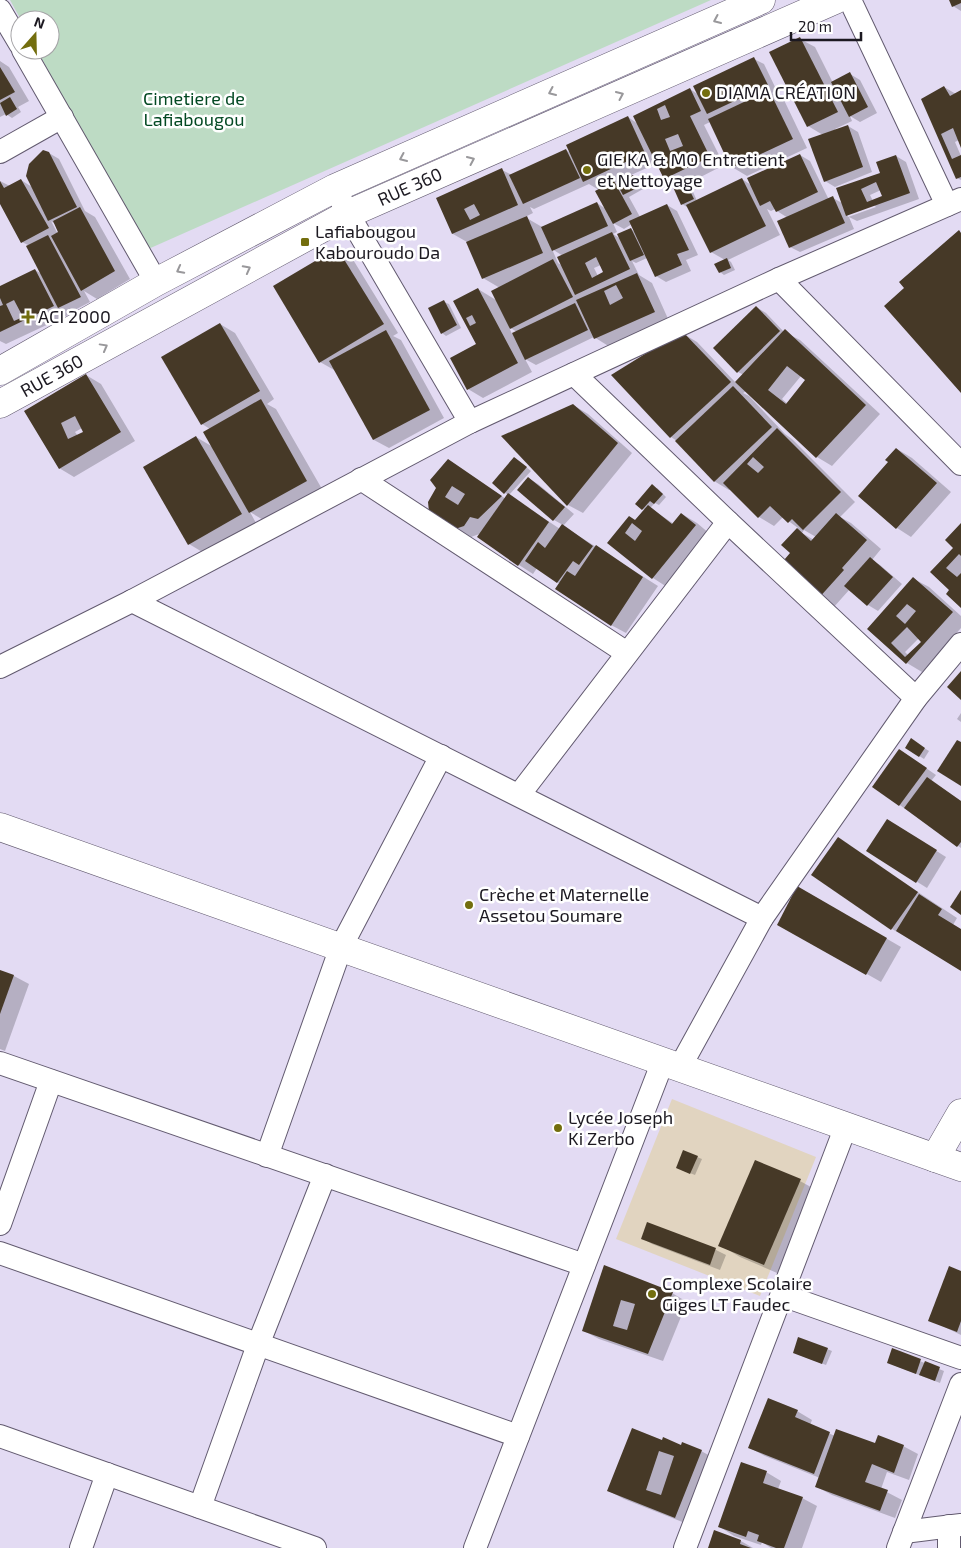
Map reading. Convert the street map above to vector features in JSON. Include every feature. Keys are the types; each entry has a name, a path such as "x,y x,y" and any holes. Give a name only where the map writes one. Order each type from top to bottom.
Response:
{"main road":[{"name":"RUE 360","path":"0,371 156,282 335,188 761,0"},
{"name":"RUE 360","path":"0,404 348,214 835,0"},
{"path":"0,827 961,1167"},
{"path":"935,1158 961,1114"}],"street":[{"path":"0,667 132,600 470,422 954,202 850,0"},
{"path":"0,10 10,27"},
{"path":"29,60 156,282"},
{"path":"0,152 62,117"},
{"path":"335,188 348,214 470,422"},
{"path":"779,280 961,464"},
{"path":"574,374 728,522 916,698"},
{"path":"361,479 627,653"},
{"path":"519,795 728,522"},
{"path":"132,600 762,918"},
{"path":"475,1548 584,1265 672,1064 762,918 916,698 961,644"},
{"path":"267,1156 341,947 441,756"},
{"path":"0,1063 584,1265"},
{"path":"0,1224 51,1081"},
{"path":"685,1548 846,1126"},
{"path":"200,1507 258,1345 325,1175"},
{"path":"0,1253 518,1436"},
{"path":"782,1295 961,1358"},
{"path":"953,1533 901,1540 961,1384"},
{"path":"0,1436 315,1548"},
{"path":"81,1548 107,1474"}],"shaded area":[{"path":"672,1099 816,1157 760,1296 616,1239"}],"green space":[{"name":"Cimetiere de Lafiabougou","path":"10,0 711,0 146,250 42,60 60,60 60,10 16,10"}],"building":[{"path":"949,0 961,0 961,3 952,7"},
{"path":"800,37 838,112 807,127 769,52"},
{"path":"754,57 768,85 707,114 693,86"},
{"path":"0,67 15,92 0,100"},
{"path":"850,72 868,107 849,117 831,82"},
{"path":"944,86 950,96 961,90 961,148 953,128 941,134 952,159 961,155 961,177 956,179 921,99"},
{"path":"690,88 701,111 690,116 710,157 664,179 633,116","holes":["665,105 670,117 661,120 657,109","678,134 683,146 670,151 665,139"]},
{"path":"769,90 793,139 731,168 708,119"},
{"path":"10,97 17,109 6,116 0,103"},
{"path":"628,116 645,153 583,182 566,145"},
{"path":"848,125 863,167 824,182 808,139"},
{"path":"566,149 580,178 523,204 509,175"},
{"path":"43,150 49,152 77,207 48,221 26,176 29,164"},
{"path":"800,154 818,192 776,212 770,201 760,206 747,178"},
{"path":"896,155 910,193 846,216 836,188 880,173 876,162","holes":["876,182 882,196 867,202 861,189"]},
{"path":"502,168 518,205 452,234 436,198","holes":["474,204 480,215 470,220 464,209"]},
{"path":"633,175 639,187 623,195 617,184"},
{"path":"742,178 766,226 710,253 686,205"},
{"path":"21,179 49,228 21,243 0,204 0,181 4,188"},
{"path":"614,181 632,214 613,224 595,191"},
{"path":"685,181 694,199 681,205 673,187"},
{"path":"833,196 845,223 789,248 777,221"},
{"path":"597,202 608,226 552,251 541,227"},
{"path":"667,204 689,250 677,254 682,265 655,277 629,221"},
{"path":"80,207 115,271 81,291 51,236 58,232 53,221"},
{"path":"527,216 543,253 482,279 466,242"},
{"path":"631,228 644,255 630,261 617,234"},
{"path":"959,230 961,233 961,393 884,306 904,288 899,282"},
{"path":"612,232 630,269 575,295 557,257","holes":["596,257 603,272 592,278 585,263"]},
{"path":"48,235 81,297 58,308 26,246"},
{"path":"337,248 384,324 319,363 273,286"},
{"path":"727,258 731,268 719,273 714,264"},
{"path":"553,259 573,297 510,329 491,291"},
{"path":"35,269 54,306 0,332 0,306 3,305 0,298 0,286","holes":["14,300 23,317 14,321 6,304"]},
{"path":"637,273 655,312 594,339 576,300","holes":["616,285 623,298 610,305 604,291"]},
{"path":"478,288 518,363 467,390 450,358 476,344 453,301","holes":["472,315 476,323 470,326 466,318"]},
{"path":"444,300 457,325 441,334 428,308"},
{"path":"575,303 588,330 525,360 512,333"},
{"path":"756,306 780,331 737,373 713,348"},
{"path":"220,323 260,391 201,425 161,357"},
{"path":"785,329 866,405 816,458 735,382","holes":["787,366 805,380 786,404 768,390"]},
{"path":"386,330 430,410 373,440 329,361"},
{"path":"682,331 731,382 670,438 611,375"},
{"path":"86,374 121,432 59,469 24,411","holes":["75,416 83,432 68,439 61,423"]},
{"path":"733,386 772,427 714,482 675,441"},
{"path":"261,399 307,481 249,513 203,432"},
{"path":"573,404 618,443 567,506 501,436"},
{"path":"777,428 841,492 803,530 792,519 788,523 770,506 758,518 723,483","holes":["753,457 764,467 758,473 747,464"]},
{"path":"196,436 242,514 188,545 143,467"},
{"path":"896,448 937,483 896,529 858,496 888,462 885,460"},
{"path":"514,457 527,467 504,494 492,483"},
{"path":"448,459 502,496 478,519 470,517 464,526 455,529 429,512 428,502 436,488 430,480","holes":["452,486 465,494 458,505 445,497"]},
{"path":"528,477 565,507 553,521 517,490"},
{"path":"652,484 663,494 654,504 650,501 642,510 635,504"},
{"path":"508,493 549,522 518,566 477,537"},
{"path":"648,505 672,524 681,513 696,525 652,579 607,543 629,516 635,520","holes":["632,523 642,531 635,541 625,533"]},
{"path":"836,513 867,540 842,568 844,570 817,600 779,566 790,553 781,545 797,528 811,541"},
{"path":"961,523 961,556 959,554 946,568 957,577 961,573 961,608 946,594 949,590 930,572 953,548 945,540"},
{"path":"562,524 593,546 579,565 573,561 557,583 525,561 538,542 545,548"},
{"path":"596,545 643,577 611,626 555,589 567,571 575,576"},
{"path":"870,557 893,577 867,606 844,586"},
{"path":"913,577 953,612 906,664 867,629","holes":["907,604 916,611 905,624 896,616","907,627 921,642 905,657 891,643"]},
{"path":"961,671 961,700 947,687"},
{"path":"911,738 925,748 919,757 905,748"},
{"path":"957,740 961,742 961,786 937,771"},
{"path":"899,749 927,768 899,806 872,787"},
{"path":"927,777 961,801 961,842 957,847 904,808"},
{"path":"887,819 937,850 916,883 866,851"},
{"path":"838,837 918,892 891,930 811,875"},
{"path":"797,886 887,938 866,975 777,925"},
{"path":"961,890 961,915 950,907"},
{"path":"919,894 942,909 938,915 961,929 961,971 896,931"},
{"path":"0,970 14,975 0,1014"},
{"path":"683,1150 698,1156 690,1174 676,1168"},
{"path":"755,1160 801,1179 764,1265 718,1246"},
{"path":"647,1222 716,1248 710,1265 641,1239"},
{"path":"604,1265 673,1292 648,1354 582,1331","holes":["621,1300 635,1304 627,1330 613,1326"]},
{"path":"949,1266 961,1271 961,1321 957,1332 928,1321"},
{"path":"798,1337 828,1348 822,1364 793,1353"},
{"path":"892,1348 921,1359 916,1374 887,1363"},
{"path":"925,1361 940,1367 935,1381 919,1375"},
{"path":"768,1398 798,1410 795,1417 830,1432 814,1474 748,1448"},
{"path":"632,1428 662,1440 663,1437 681,1445 682,1442 702,1450 675,1518 607,1491","holes":["659,1451 674,1456 661,1495 646,1490"]},
{"path":"836,1429 875,1443 878,1435 904,1445 894,1473 872,1464 865,1482 888,1490 880,1511 815,1487"},
{"path":"741,1462 767,1471 763,1483 803,1497 784,1548 776,1548 757,1541 759,1535 748,1531 746,1537 718,1527"},
{"path":"714,1530 741,1540 740,1544 751,1548 708,1548"}],"place":[{"name":"DIAMA CRÉATION","path":"706,93"},
{"name":"GIE KA & MO Entretient et Nettoyage","path":"587,170"},
{"name":"Lafiabougou Kabouroudo Da","path":"305,242"},
{"name":"ACI 2000","path":"28,317"},
{"name":"Crèche et Maternelle Assetou Soumare","path":"469,905"},
{"name":"Lycée Joseph Ki Zerbo","path":"558,1128"},
{"name":"Complexe Scolaire Giges LT Faudec","path":"652,1294"}]}
